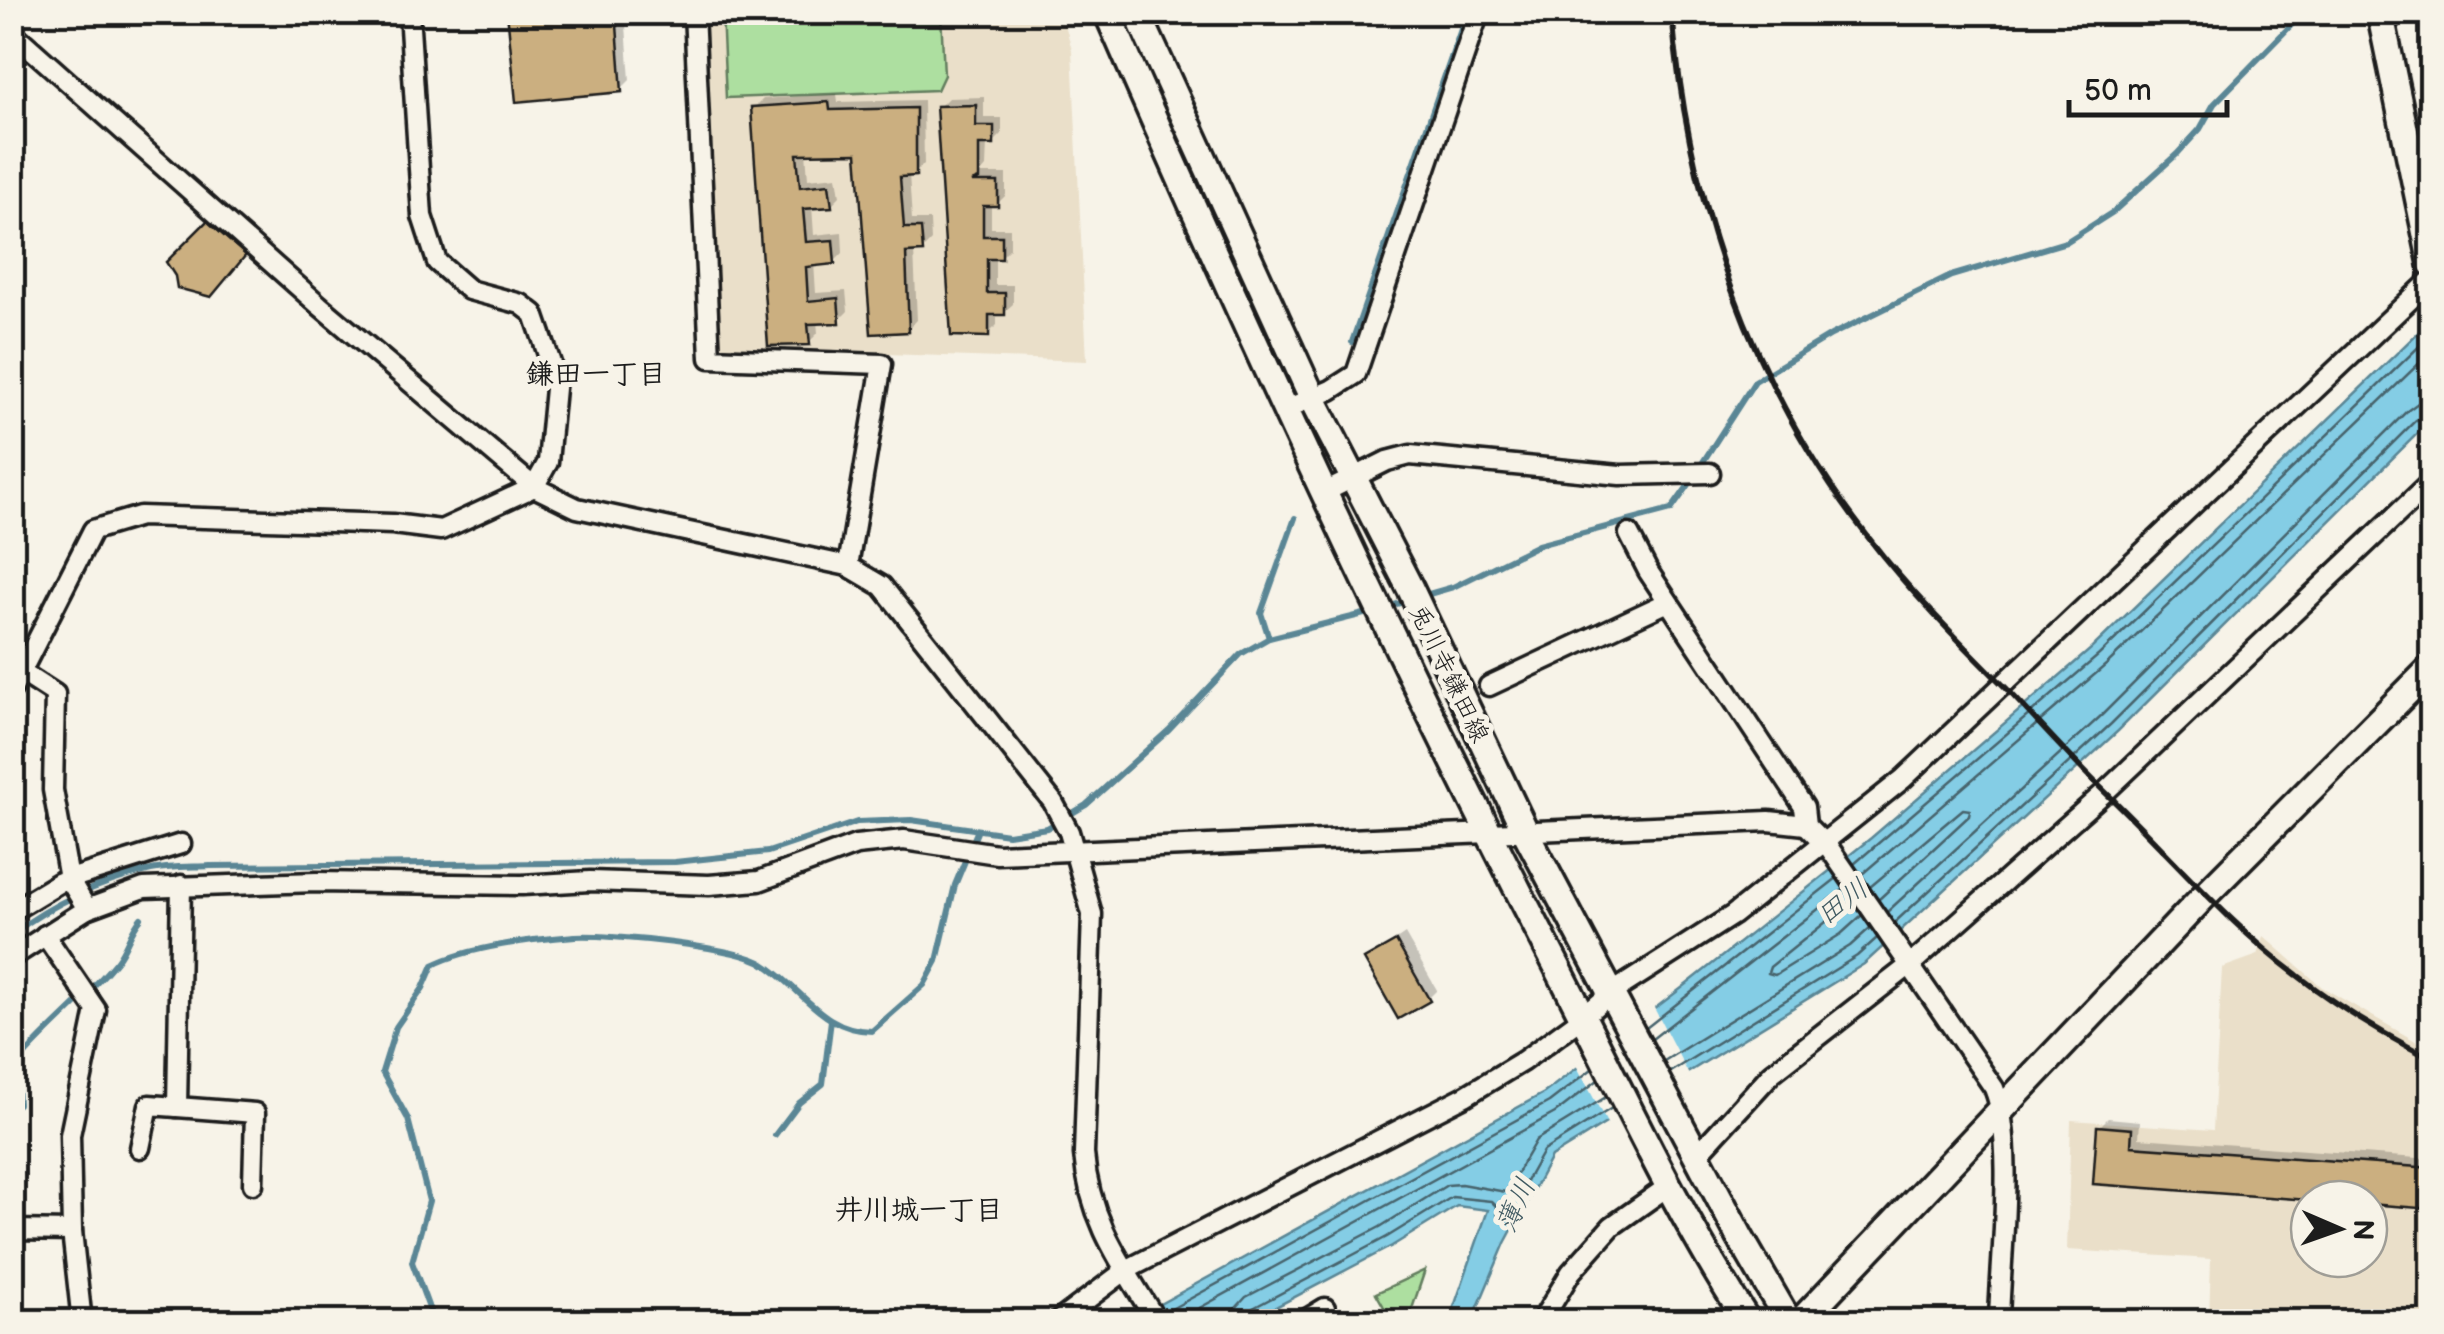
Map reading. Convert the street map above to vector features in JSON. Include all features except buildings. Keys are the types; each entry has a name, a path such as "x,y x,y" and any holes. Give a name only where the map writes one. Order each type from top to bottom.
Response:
{"main road":[{"name":"兎川寺鎌田線","path":"1107,12 1286,410 1489,834 1665,1177 1748,1322"},
{"name":"兎川寺鎌田線","path":"1137,12 1313,399 1526,833 1789,1322"},
{"path":"2380,12 2432,264"},
{"path":"1800,1322 2206,894 2432,667"}],"street":[{"path":"12,690 93,530 140,516 393,524 441,530 534,486 548,462 556,378 534,314 521,304 470,290 438,262 422,216 409,12"},
{"path":"694,12 710,358 882,364 848,566"},
{"path":"1286,410 1356,374 1480,12"},
{"path":"12,32 319,305 534,486 578,508 848,566 882,586 1059,811 1068,832 1092,914 1086,1188 1096,1217 1157,1322"},
{"path":"1057,1322 1129,1275 1465,1096 1523,1061 1586,1021 1827,847 2432,278"},
{"path":"1325,492 1387,461 1410,455 1620,475 1710,473"},
{"path":"1694,1149 1772,1073 2105,792 2432,481"},
{"path":"1630,534 1668,602 1804,806 1806,825 1827,847 1994,1088 2002,1107 2004,1157 1999,1322"},
{"path":"1488,686 1668,602"},
{"path":"21,672 55,694 52,790 69,879 87,909"},
{"path":"12,957 87,909 144,888 181,885 316,882 522,885 590,881 709,885 759,881 856,845 904,840 985,852 1074,851 1769,821 1806,825"},
{"path":"12,911 69,879 181,844"},
{"path":"177,1106 181,885"},
{"path":"45,935 96,1010 70,1136 72,1231 82,1322"},
{"path":"140,1148 149,1105 255,1113 253,1184"},
{"path":"1542,1322 1571,1272 1612,1226 1665,1177"},
{"path":"12,1230 72,1231"},
{"path":"1302,1322 1324,1308"}],"shaded area":[{"path":"699,13 1062,13 1072,50 1087,361 719,348"},
{"path":"2264,936 2322,987 2431,1050 2431,1321 2209,1321 2211,1259 2067,1250 2071,1120 2213,1130 2222,968 2258,955"}],"green space":[{"path":"722,13 941,13 944,75 937,90 726,98"},
{"path":"1425,1270 1408,1321 1392,1321 1376,1293"}],"water":[{"path":"2431,320 2431,420 2118,731 1864,964 1551,1157 1505,1243 1472,1321 1449,1321 1488,1210 1457,1206 1392,1246 1249,1321 1127,1322 1544,1093 1687,984 1871,838 2092,648"}],"pier":[{"path":"1652,1004 1690,1077 1609,1127 1575,1063"}],"waterway":[{"path":"1352,342 1467,12"},
{"path":"1699,468 1755,381 1831,335 1951,276 2066,242 2113,212 2177,154 2200,129 2214,104 2304,12"},
{"path":"1422,596 1453,587 1538,545 1671,510 1693,479"},
{"path":"1269,638 1261,613 1295,518"},
{"path":"1384,608 1410,600"},
{"path":"12,934 77,895 162,868 675,862 768,852 857,822 911,820 1008,834 1047,828 1086,805 1169,730 1241,654 1269,638 1372,612"},
{"path":"434,1322 412,1262 429,1201 408,1119 382,1072 396,1027 423,988 433,965 483,949 575,936 702,947 764,964 826,1016 839,1024 872,1031 924,985 937,961 955,885 977,832"},
{"path":"12,1108 18,1104 16,1065 105,974 141,918"},
{"path":"775,1135 799,1103 823,1084 831,1020"}],"railway":[{"path":"1672,12 1692,153 1732,289 1790,418 1868,537 1952,633 2246,933 2329,999 2432,1059"}],"district":[{"name":"鎌田一丁目","path":"596,373"},
{"name":"井川城一丁目","path":"919,1209"}],"water label":[{"name":"田川","path":"1842,901"},
{"name":"薄川","path":"1515,1205"}]}
